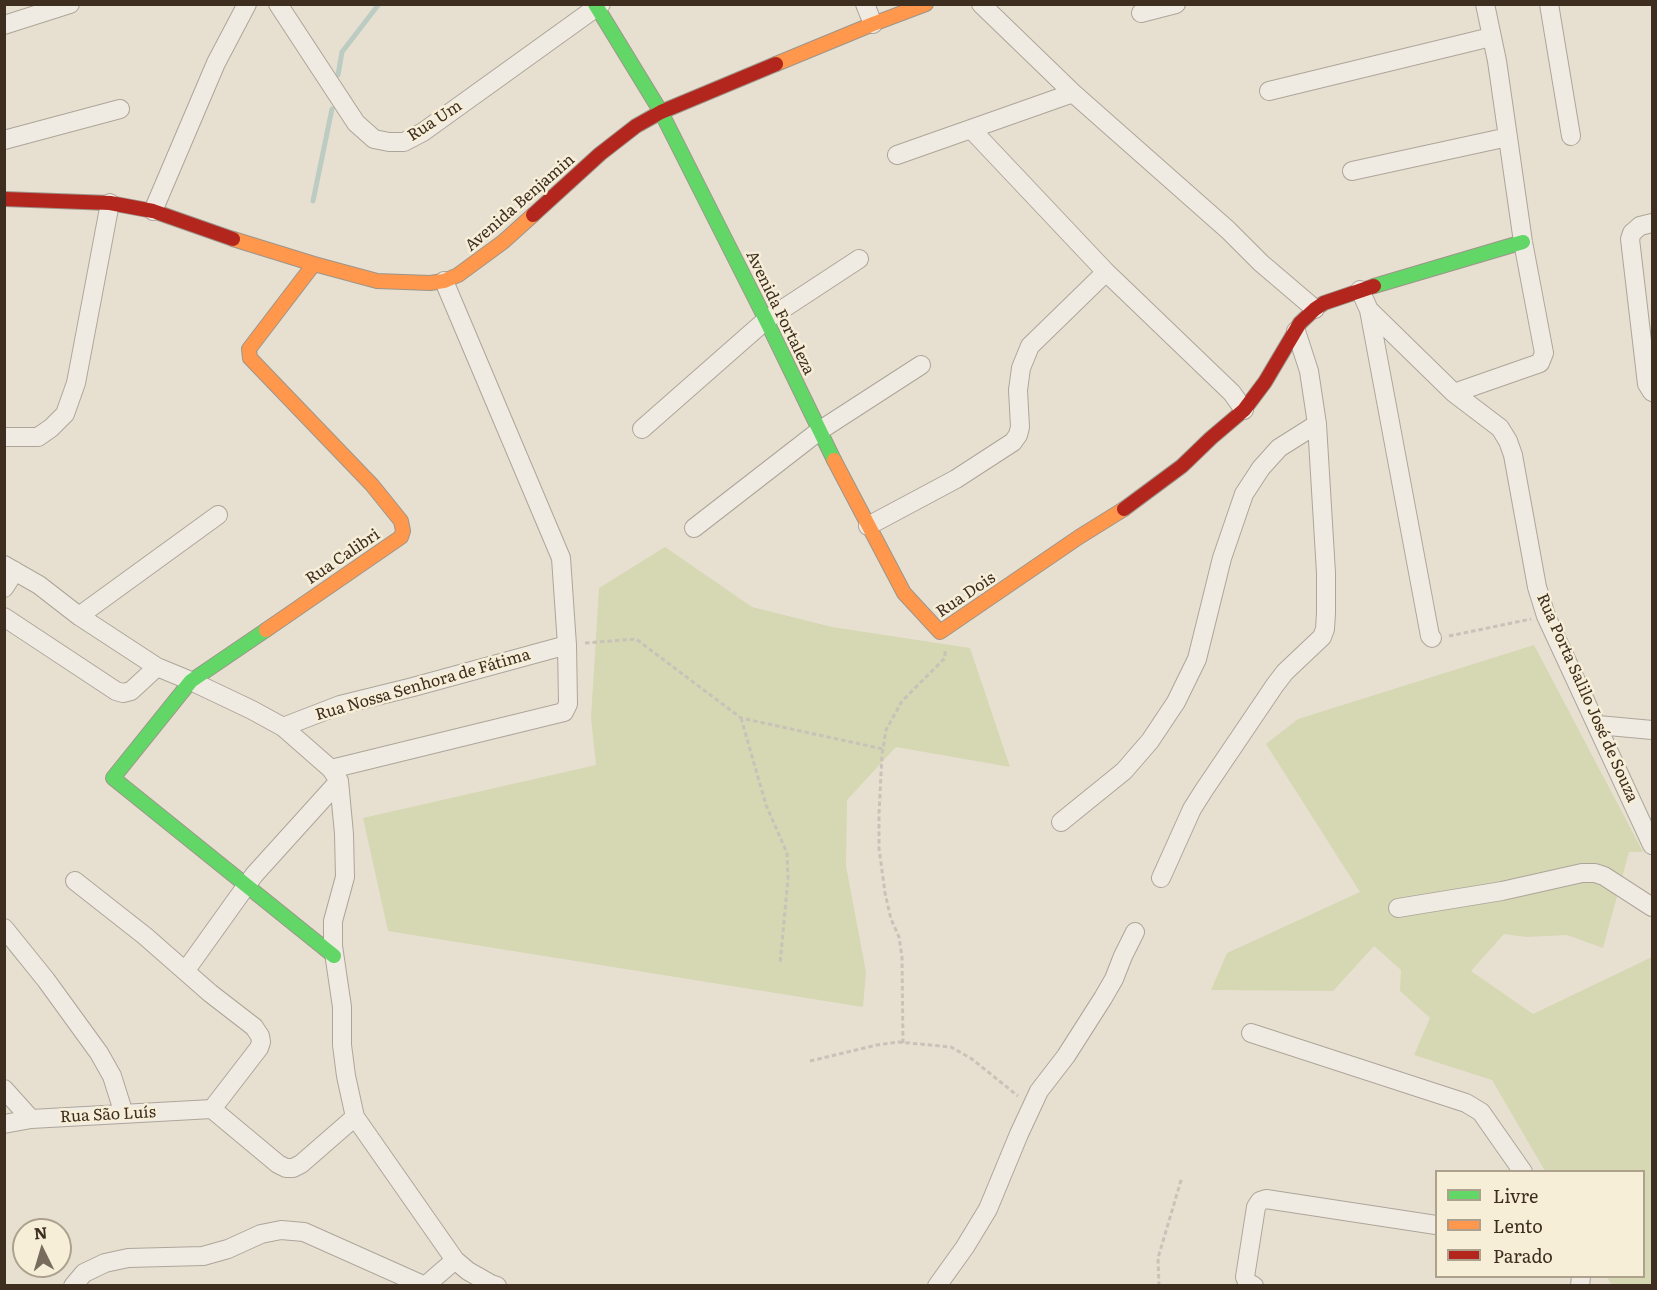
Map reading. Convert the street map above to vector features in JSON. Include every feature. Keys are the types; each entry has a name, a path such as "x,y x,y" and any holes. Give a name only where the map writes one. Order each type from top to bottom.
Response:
{"street":[{"path":"4,25 70,4"},
{"path":"153,211 216,63 247,4"},
{"name":"Rua Um","path":"278,4 356,123 374,139 389,142 404,142 423,132 598,5"},
{"path":"865,4 873,24"},
{"name":"Avenida Benjamin","path":"4,199 110,203 153,211 252,246 377,281 430,283 444,281 459,275 504,242 600,154 636,126 661,112 926,4"},
{"path":"981,4 1073,93 1314,309 1360,290 1523,242"},
{"path":"1141,13 1176,4"},
{"path":"1454,393 1540,363 1544,352 1523,242 1497,61 1485,4"},
{"path":"1549,4 1571,136"},
{"name":"Avenida Fortaleza","path":"598,5 661,112 819,431 904,593 940,632"},
{"path":"1269,91 1491,37"},
{"path":"897,155 1073,93"},
{"path":"4,140 120,109"},
{"path":"971,129 1106,272 1232,393 1245,410"},
{"path":"1352,171 1508,137"},
{"path":"4,438 38,436 51,428 65,414 76,383 110,203"},
{"path":"1650,388 1630,239 1632,233 1640,226 1653,223"},
{"path":"642,429 766,320 859,259"},
{"name":"Rua Calibri","path":"191,681 393,544 401,537 403,531 401,521 372,485 248,354 314,264"},
{"path":"868,526 956,479 1013,442 1020,427 1018,390 1020,368 1030,346 1106,272"},
{"path":"186,970 247,885 335,775 564,712 568,704 567,645 561,558 444,281"},
{"name":"Rua Porta Salilo José de Souza","path":"1360,290 1369,310 1454,393 1500,428 1508,441 1513,455 1537,587 1546,616 1652,844"},
{"name":"Rua Dois","path":"940,632 1128,506 1182,466 1245,410 1265,382 1300,323 1314,309"},
{"path":"1369,310 1432,638"},
{"path":"1161,878 1192,809 1204,790 1275,685 1285,672 1322,637 1325,629 1326,573 1317,424 1309,372 1296,331"},
{"path":"694,528 819,431 921,365"},
{"path":"1061,822 1124,771 1149,741 1176,702 1197,659 1222,558 1244,494 1261,468 1279,448 1317,424"},
{"path":"79,616 218,515"},
{"path":"4,588 10,568 39,585 79,616 157,667 191,681 284,727 335,775 344,834 345,877 333,921 333,946 342,1007 342,1045 355,1117 455,1260 468,1271 493,1285"},
{"path":"4,617 116,691 123,693 131,691 157,667"},
{"name":"Rua Nossa Senhora de Fátima","path":"284,727 340,705 567,645"},
{"path":"191,681 113,778 334,956"},
{"path":"1598,725 1653,730"},
{"path":"1398,908 1502,891 1582,873 1604,876 1653,907"},
{"path":"75,881 186,970 210,993 254,1027 260,1036 259,1048 212,1109 278,1164 286,1168 301,1164 355,1117"},
{"path":"4,928 46,980 99,1053 112,1076 124,1114"},
{"path":"937,1286 965,1247 988,1209 1031,1107 1103,998 1135,932"},
{"path":"1251,1033 1466,1103 1481,1112 1522,1170"},
{"path":"4,1089 31,1119"},
{"name":"Rua São Luís","path":"4,1124 31,1119 212,1109"},
{"path":"1254,1286 1247,1282 1245,1277 1256,1207 1266,1198 1435,1225"},
{"path":"73,1286 84,1273 105,1263 128,1258 203,1256 228,1249 261,1234 281,1230 304,1233 425,1286 455,1260"}],"path":[{"path":"1432,638 1546,616"},
{"name":"Rua Dois","path":"903,1043 902,957 899,937 891,919 885,893 879,848 883,750 886,730 902,700 945,658 945,641 940,632"},
{"path":"567,645 636,639 741,718 883,750"},
{"path":"741,718 766,805 787,853 788,879 780,964"},
{"path":"810,1061 877,1045 903,1043 951,1047 972,1059 1031,1107"},
{"path":"1159,1286 1158,1258 1182,1177"}],"green space":[{"path":"665,547 752,607 832,627 970,648 1010,767 896,747 847,800 846,866 866,972 863,1007 388,931 363,818 596,765 591,718 599,588"},
{"path":"1534,645 1643,852 1629,852 1603,948 1567,935 1526,937 1504,934 1471,971 1533,1014 1652,957 1652,1285 1612,1285 1608,1278 1645,1278 1645,1170 1544,1170 1492,1080 1414,1055 1430,1018 1400,991 1401,970 1374,946 1333,991 1211,990 1227,953 1360,892 1266,744 1298,719"}],"waterway":[{"path":"338,75 342,52 379,4"},
{"path":"313,201 332,109"}],"traffic: fast":[{"path":"595,4 661,112 834,460"},
{"path":"1374,286 1523,242"},
{"path":"266,630 191,681 113,778 334,956"}],"traffic: slow":[{"path":"776,64 926,4"},
{"path":"233,239 377,281 430,283 444,281 458,275 503,242 533,215"},
{"path":"266,630 401,537 403,531 401,521 372,485 250,358 249,349 314,264"},
{"path":"834,460 904,593 940,632 1124,509"}],"traffic: jam":[{"path":"533,215 600,154 636,126 661,112 776,64"},
{"path":"4,199 110,203 153,211 233,239"},
{"path":"1124,509 1182,466 1244,410 1265,382 1300,323 1315,309 1324,303 1374,286"}]}
